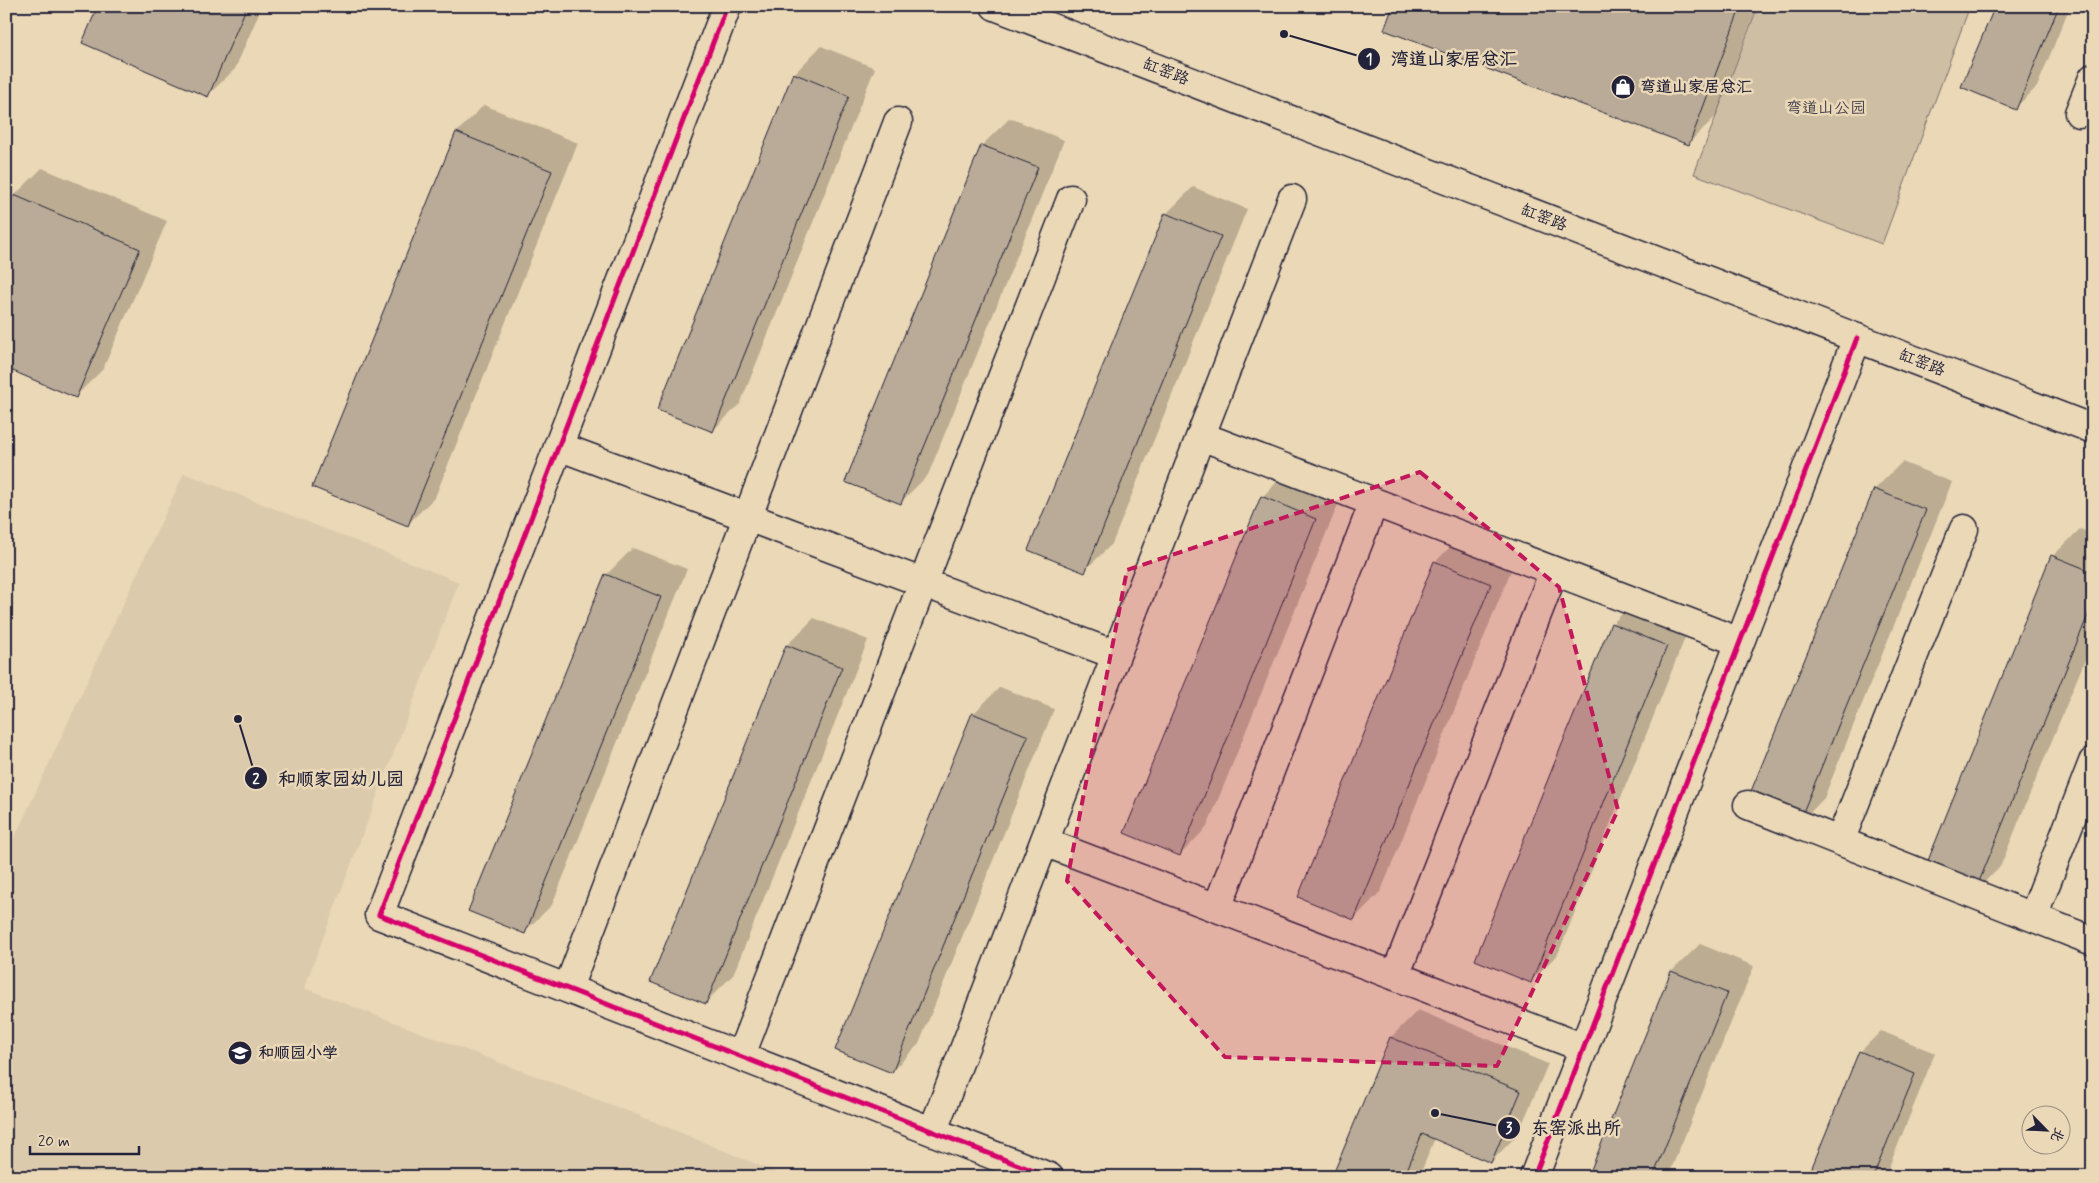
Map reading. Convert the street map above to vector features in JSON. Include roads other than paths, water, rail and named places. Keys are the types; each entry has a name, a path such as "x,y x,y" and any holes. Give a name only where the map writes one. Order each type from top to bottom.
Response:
{"street":[{"path":"727,6 379,914 934,1130 1049,1177"},
{"name":"缸窑路","path":"995,6 2093,429"},
{"path":"2079,113 2093,78"},
{"path":"568,988 898,122"},
{"path":"741,1055 1071,199"},
{"path":"934,1130 1292,199"},
{"path":"1534,1177 1857,338"},
{"path":"1201,436 1740,642"},
{"path":"558,446 1116,655"},
{"path":"1217,908 1374,502"},
{"path":"1840,841 1964,529"},
{"path":"1395,976 1554,571"},
{"path":"2033,917 2093,762"},
{"path":"1748,805 2093,941"},
{"path":"1044,842 1584,1048"}],"place":[{"name":"湾道山家居总汇","path":"1284,34"},
{"name":"弯道山家居总汇","path":"1623,87"},
{"name":"和顺家园幼儿园","path":"238,719"},
{"name":"和顺园小学","path":"240,1053"},
{"name":"东窑派出所","path":"1435,1113"}],"park label":[{"name":"弯道山公园","path":"1826,108"}]}
